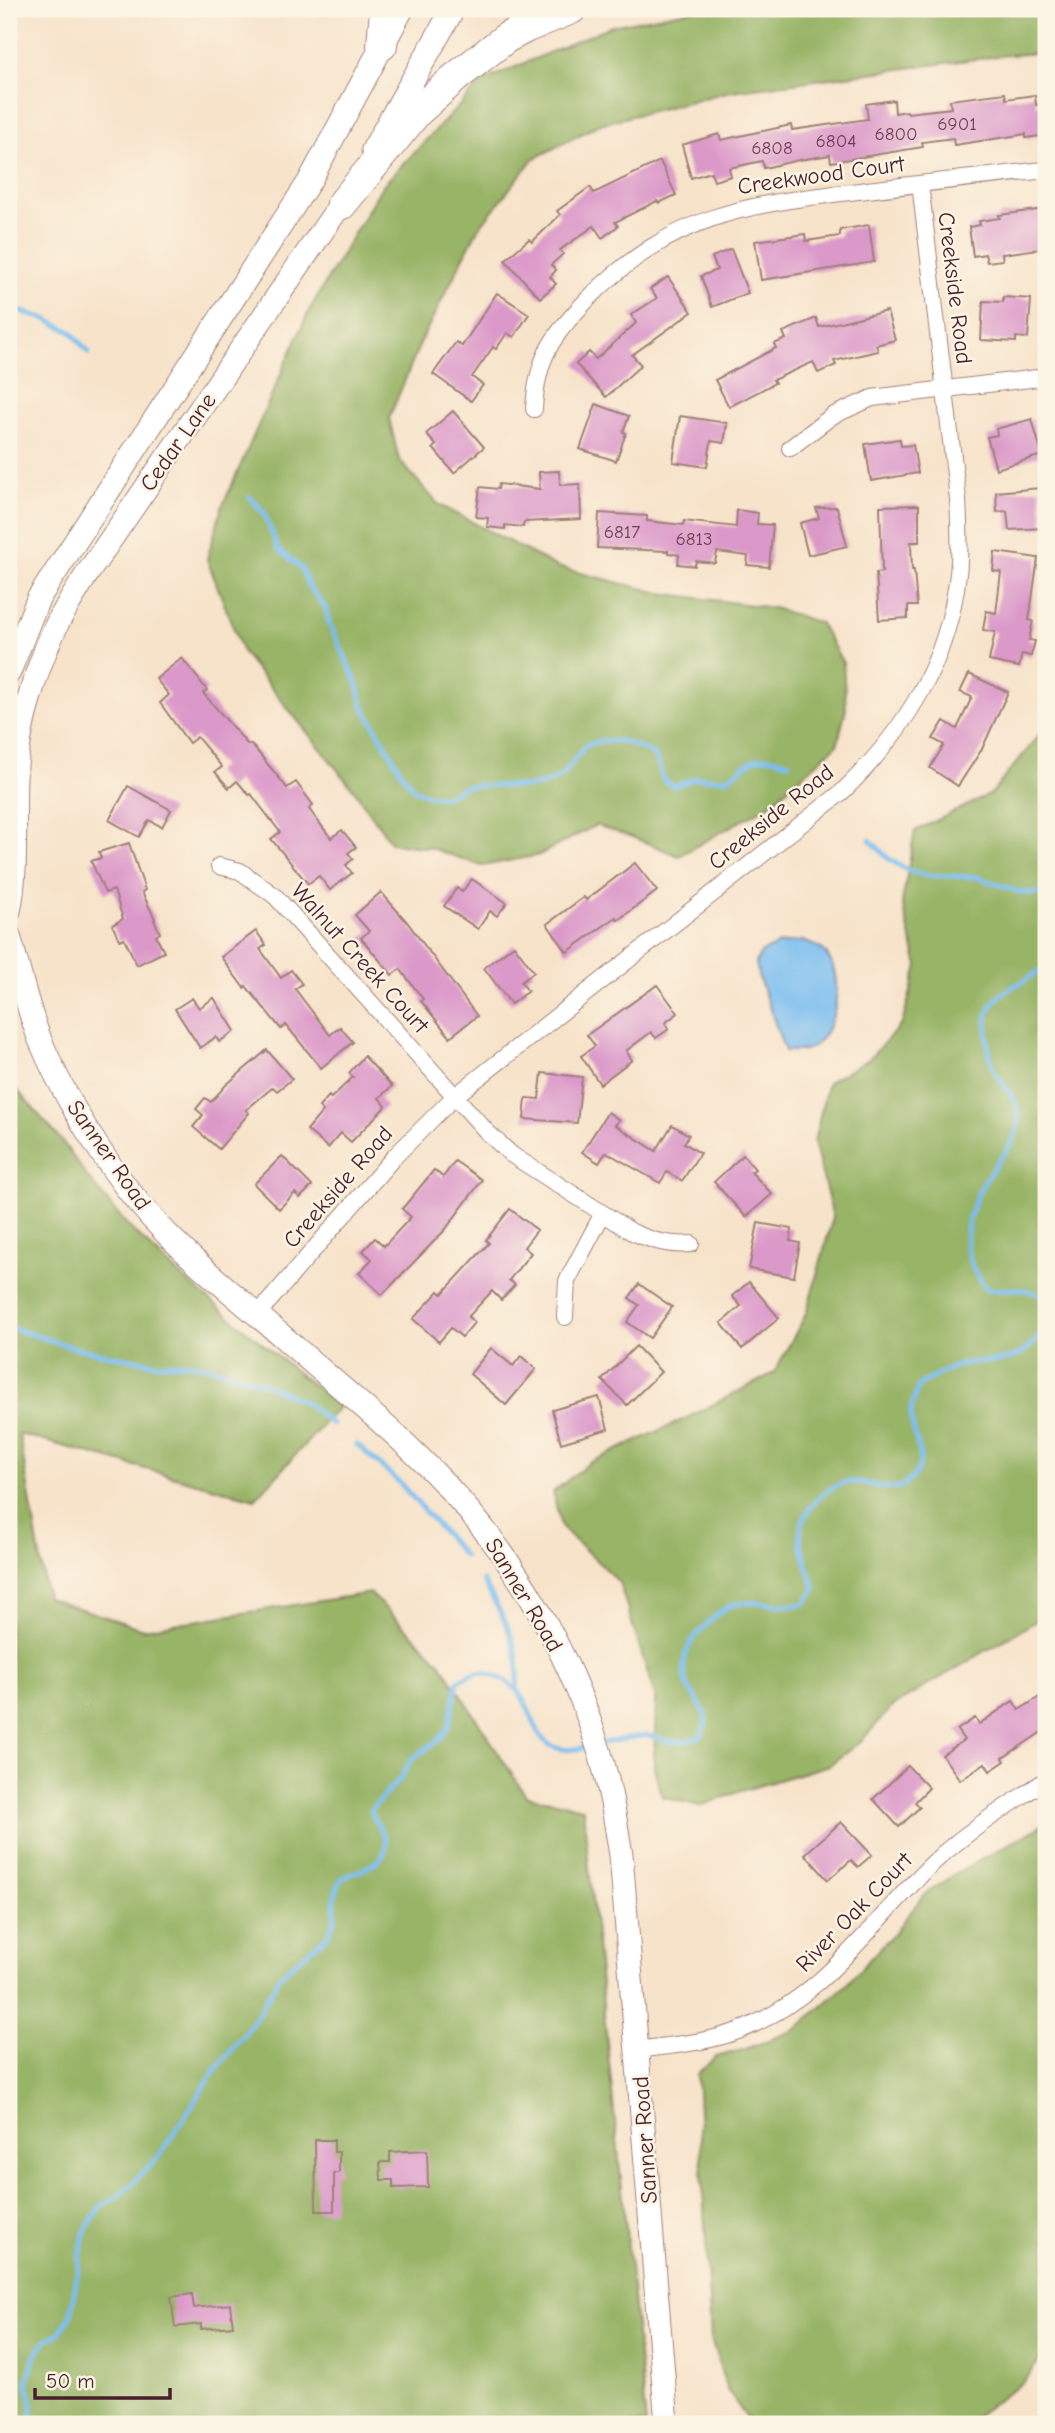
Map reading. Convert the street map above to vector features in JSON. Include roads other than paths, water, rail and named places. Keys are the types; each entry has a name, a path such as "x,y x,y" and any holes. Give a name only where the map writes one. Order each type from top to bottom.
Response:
{"highway":[{"path":"382,45 385,9"},
{"path":"342,204 417,111 456,77 506,38 572,9"}],"main road":[{"name":"Cedar Lane","path":"9,672 38,599 309,182 402,9"},
{"name":"Cedar Lane","path":"9,911 14,886 15,774 24,722 37,672 58,624 87,574 342,204 453,9"},
{"name":"Sanner Road","path":"9,936 39,1038 78,1116 127,1189 192,1258 409,1448 476,1519 528,1592 555,1641 589,1721 604,1767 621,1855 667,2424"}],"street":[{"name":"Creekwood Court","path":"534,410 541,362 553,339 571,316 598,288 653,245 686,227 723,213 771,202 1046,170"},
{"name":"Creekside Road","path":"257,1314 394,1157 454,1097 842,792 872,763 897,733 918,701 950,619 959,573 958,499 920,184"},
{"path":"790,448 832,415 872,398 1046,377"},
{"name":"Walnut Creek Court","path":"219,866 240,871 275,896 454,1097 512,1155 602,1214 653,1241 672,1245 691,1244"},
{"path":"565,1317 567,1281 602,1214"},
{"name":"River Oak Court","path":"638,2050 704,2041 736,2032 793,2002 838,1966 907,1889 956,1842 1046,1780"}],"water":[{"path":"803,941 819,947 830,960 834,972 836,1000 828,1028 821,1039 806,1050 785,1051 758,975 756,961 762,952 779,944"}],"waterway":[{"path":"9,308 46,319 71,332 89,353"},
{"path":"250,497 264,513 278,549 302,569 308,586 325,607 329,623 357,683 363,706 414,789 430,796 447,796 464,787 478,785 529,787 545,784 561,777 586,745 602,741 622,741 648,751 656,758 664,781 674,786 696,778 726,779 761,758 789,763"},
{"path":"870,840 889,859 909,871 924,875 977,877 1019,892 1044,894"},
{"path":"1046,883 1043,887 1046,898"},
{"path":"604,1743 646,1735 684,1742 701,1736 706,1723 705,1717 684,1675 685,1658 697,1635 721,1611 737,1604 804,1604 815,1589 803,1552 801,1530 803,1520 824,1493 842,1483 858,1482 888,1488 905,1484 920,1465 911,1409 919,1386 934,1376 963,1364 1012,1358 1027,1349 1039,1336 1046,1320 1041,1296 1020,1289 986,1289 972,1266 967,1240 970,1214 980,1190 1012,1143 1018,1126 1015,1102 996,1074 991,1061 987,1033 989,1011 1007,990 1046,965"},
{"path":"9,1327 99,1353 159,1364 192,1363 224,1371 265,1384 305,1402 332,1424"},
{"path":"357,1445 400,1483 464,1556"},
{"path":"483,1581 504,1619 514,1645 517,1688"},
{"path":"31,2424 32,2404 27,2383 35,2356 46,2340 58,2334 70,2318 84,2233 99,2208 123,2193 159,2156 214,2072 252,2024 281,1975 328,1935 335,1918 334,1897 341,1879 374,1864 385,1851 383,1833 373,1816 372,1808 400,1779 412,1759 440,1739 449,1726 458,1681 475,1673 493,1675 517,1691 545,1741 563,1749 591,1746"}]}
